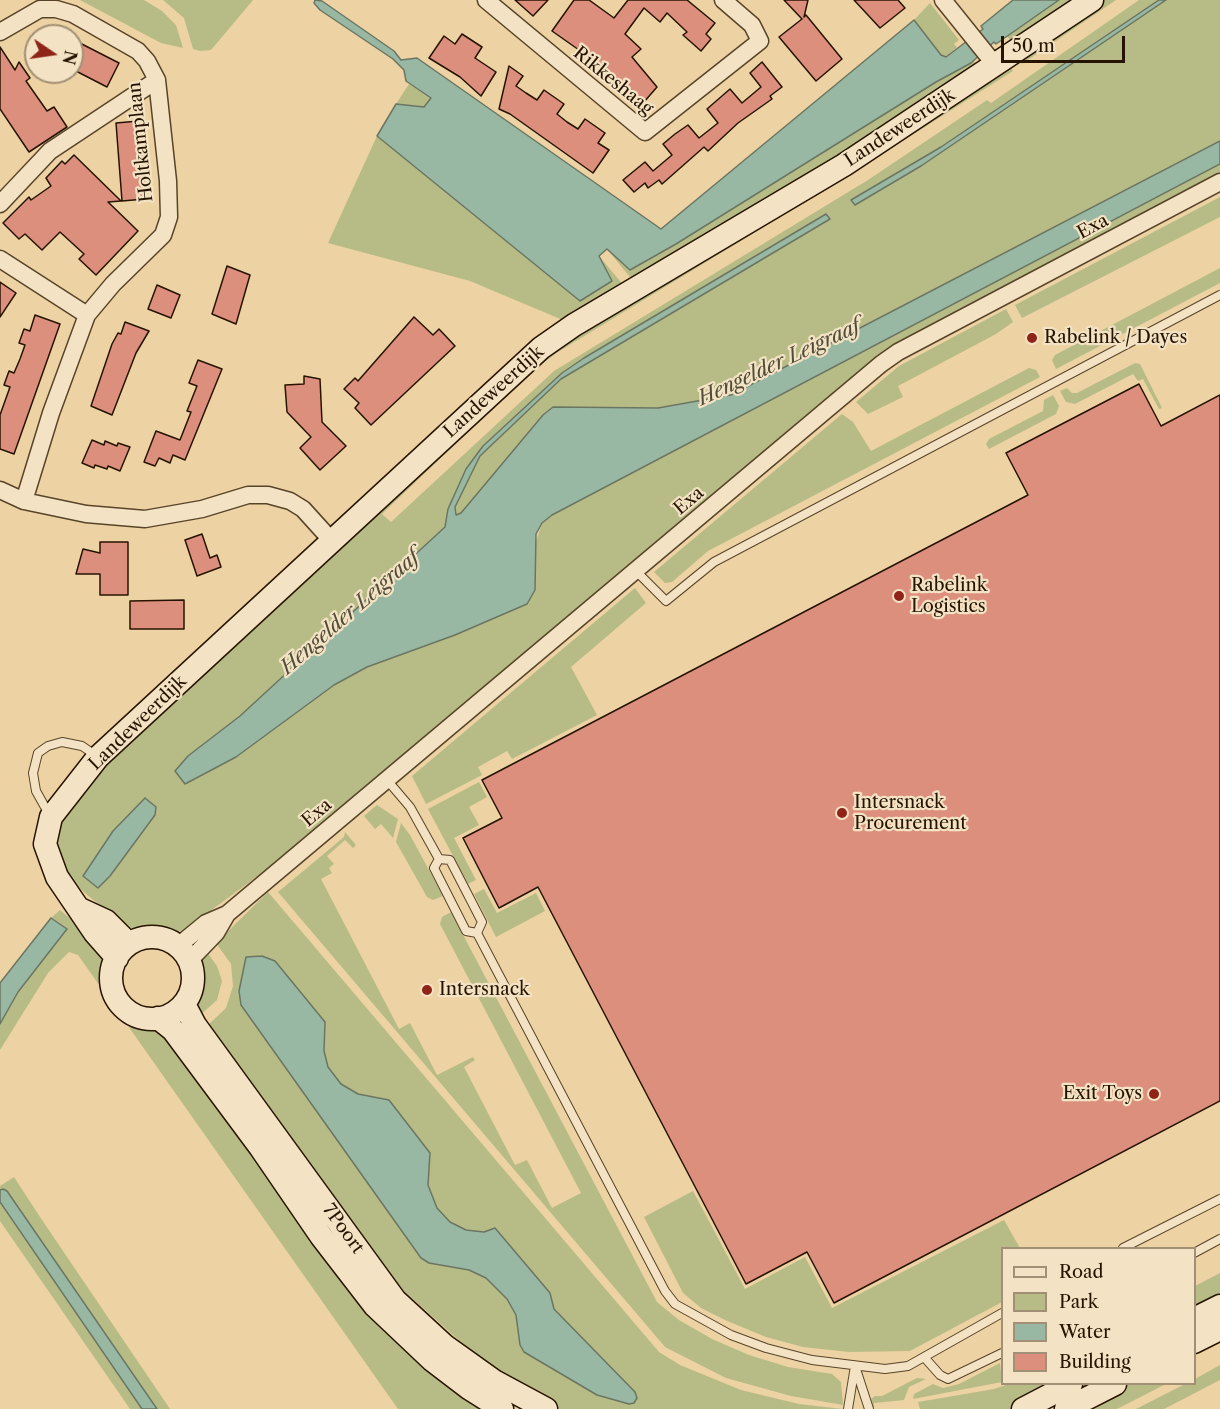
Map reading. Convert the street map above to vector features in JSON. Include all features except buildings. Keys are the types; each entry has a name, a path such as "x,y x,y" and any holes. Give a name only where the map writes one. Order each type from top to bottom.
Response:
{"street":[{"name":"Rikkeshaag","path":"486,0 645,132 760,41 752,26 723,0"},
{"path":"943,0 992,61"},
{"name":"Landeweerdijk","path":"123,951 106,921 80,909 50,862 45,844 51,818 98,757 517,368 549,342 843,165 992,61 1092,0"},
{"name":"Holtkamplaan","path":"0,32 40,9 56,9 73,14 138,51 147,61 157,80 169,217 163,235 113,284 87,315 51,413 24,501"},
{"path":"0,204 50,151 157,80"},
{"name":"Exa","path":"184,953 216,933 227,914 898,352 1220,182"},
{"path":"0,259 87,315"},
{"path":"0,490 24,501 86,514 144,519 202,509 248,495 268,495 290,501 303,509 332,541"},
{"path":"154,937 184,953 194,975 191,991 184,1004 168,1016 158,1018 136,1015 118,1001 113,988 112,972 123,951 141,938 154,937"},
{"name":"7Poort","path":"184,1004 195,1025 395,1300 445,1346 494,1381 546,1409"},
{"name":"7Poort","path":"158,1018 173,1030 260,1148 321,1236 375,1306 432,1360 470,1389 502,1409"},
{"path":"1196,1318 1220,1306"},
{"path":"1196,1341 1220,1329"},
{"path":"1023,1409 1067,1385"},
{"path":"1066,1409 1111,1385"}],"lane":[{"path":"636,571 666,601 714,562 1220,295"},
{"path":"51,818 36,791 33,773 38,753 48,746 62,742 82,746 98,757"},
{"path":"387,780 410,807 439,859"},
{"path":"439,859 450,860 482,922 477,933"},
{"path":"439,859 434,868 466,931 477,933"},
{"path":"477,933 665,1291 675,1304 731,1335 766,1348 813,1360 885,1369 908,1366 1001,1314"},
{"path":"1125,1247 1220,1199"},
{"path":"1196,1252 1220,1239"},
{"path":"924,1357 940,1375 948,1379 1001,1353"},
{"path":"848,1409 855,1366"},
{"path":"855,1366 869,1409"}],"green space":[{"path":"80,0 144,0 162,11 176,25 183,48 161,43"},
{"path":"163,0 253,0 211,50 200,51 193,49 184,18"},
{"path":"1059,0 1080,0 1014,45 1006,35"},
{"path":"1105,0 1116,0 1022,64 1019,60"},
{"path":"1139,0 1159,0 941,147 852,200 855,204 1166,0 1220,0 1220,141 731,395 658,408 553,407 543,415 461,513 456,515 455,507 480,456 561,379 830,218 826,214 584,358 562,373 483,446 448,509 445,527 240,716 188,756 175,771 186,784 334,685 367,667 455,635 535,545 542,523 552,515 1220,164 1220,174 885,350 274,864 183,931 142,932 123,925 72,882 63,869 56,848 61,819 111,757 561,342 1010,66 1013,71 841,180 558,352 532,371 382,514 391,522 554,371 868,180 987,100 991,103","holes":["145,798 153,806 110,876 97,887 113,831"]},
{"path":"930,3 959,40 954,44 957,47 946,57 941,55 914,20"},
{"path":"974,61 977,65 976,72 634,282 607,249 630,270"},
{"path":"409,84 431,98 424,107 396,104"},
{"path":"377,136 580,301 612,281 599,256 625,287 565,321 470,281 328,243"},
{"path":"1220,197 1220,217 1022,318 1015,305"},
{"path":"1220,268 1220,283 1056,369 1052,360 1055,355"},
{"path":"1006,309 1013,322 996,334 898,386 903,397 868,414 856,402 899,366"},
{"path":"1135,363 1140,364 1162,408 1159,409 1143,379 1138,381 1133,374 1075,404 1066,402 1060,391 1067,388 1072,393 1077,393"},
{"path":"1029,368 1036,370 1040,377 708,551 672,582 665,583 654,572 842,414 853,422 871,451"},
{"path":"1053,395 1059,406 1056,414 989,449 986,444 989,439 1043,411 1044,400"},
{"path":"635,588 646,603 571,667 597,715 512,759 507,751 478,767 482,775 426,804 412,776"},
{"path":"479,782 487,797 469,807 479,825 454,838 476,880 468,884 428,809"},
{"path":"377,805 398,819 393,838 381,824 375,829 364,816"},
{"path":"401,823 410,835 443,896 433,900 427,897 396,842"},
{"path":"345,832 356,845 353,848 345,840 327,856 334,864 329,868 332,873 321,879 399,1029 410,1023 437,1075 473,1057 475,1060 464,1067 515,1165 527,1160 552,1208 581,1193 440,924 442,917 451,912 657,1302 679,1320 712,1339 749,1355 788,1367 832,1374 841,1382 843,1405 791,1396 726,1378 665,1347 278,892 344,837"},
{"path":"484,889 497,913 536,893 545,911 496,937 474,894"},
{"path":"268,892 659,1352 680,1365 741,1390 799,1404 843,1409 553,1409 482,1361 384,1273 206,1027 226,1008 233,986 231,964 216,943"},
{"path":"60,910 84,930 105,960 107,988 117,1008 132,1019 153,1025 495,1409 398,1409 78,955 69,952 48,973 0,1050 0,1024 18,992 67,929 51,918"},
{"path":"207,952 217,966 222,981 217,1000 198,1017 194,997 199,968"},
{"path":"14,1177 170,1409 130,1409 0,1221 0,1186"},
{"path":"693,1191 745,1289 805,1257 832,1308 1004,1220 1019,1247 1001,1247 1001,1303 910,1351 849,1352 803,1347 766,1337 701,1308 683,1293 644,1217"},
{"path":"1220,1273 1220,1300 1196,1313 1196,1285"},
{"path":"1000,1363 1001,1382 913,1399 914,1394 933,1384 943,1388 959,1384"},
{"path":"1220,1365 1220,1380 1164,1409 1136,1409 1183,1385 1196,1385 1196,1378"},
{"path":"917,1378 926,1379 909,1387 904,1400 874,1403 874,1407 871,1407 871,1399 875,1396 882,1396"},
{"path":"1006,1385 1060,1385 1012,1409 920,1409 918,1402"},
{"path":"1126,1385 1164,1385 1117,1409 1079,1409"}],"water":[{"path":"315,0 322,1 394,51 401,60 417,58 661,229 914,20 941,55 946,57 983,29 981,26 1013,0 1059,0 996,44 994,42 971,63 936,82 676,244 630,270 607,249 599,256 612,281 580,301 377,136 396,104 424,107 431,98 406,81 404,70 393,59 320,10 314,3"},
{"path":"1159,0 1166,0 921,166 855,205 851,200 941,147"},
{"path":"1220,141 1220,164 552,515 542,523 536,534 535,590 527,604 455,635 367,667 334,685 236,757 185,784 175,771 188,756 240,716 445,527 448,509 466,469 483,446 562,373 584,358 826,214 830,219 561,379 480,456 455,507 456,515 461,513 543,415 553,407 658,408 731,395"},
{"path":"145,798 156,807 155,815 110,876 98,888 83,876 113,831"},
{"path":"51,918 67,929 18,992 0,1024 0,983"},
{"path":"262,956 275,961 325,1022 324,1051 328,1067 341,1084 358,1094 389,1100 430,1153 428,1185 437,1208 450,1222 466,1230 484,1232 495,1228 550,1293 554,1309 635,1392 637,1398 634,1403 629,1404 597,1395 524,1352 520,1345 516,1315 507,1299 486,1278 469,1270 429,1263 421,1258 241,1005 239,991 246,957"},
{"path":"0,1190 7,1191 157,1409 142,1409 0,1202"}],"place":[{"name":"Rabelink / Dayes","path":"1032,338"},
{"name":"Rabelink Logistics","path":"899,596"},
{"name":"Intersnack Procurement","path":"842,813"},
{"name":"Intersnack","path":"427,990"},
{"name":"Exit Toys","path":"1154,1094"}],"water label":[{"name":"Hengelder Leigraaf","path":"779,363"},
{"name":"Hengelder Leigraaf","path":"350,613"}]}
